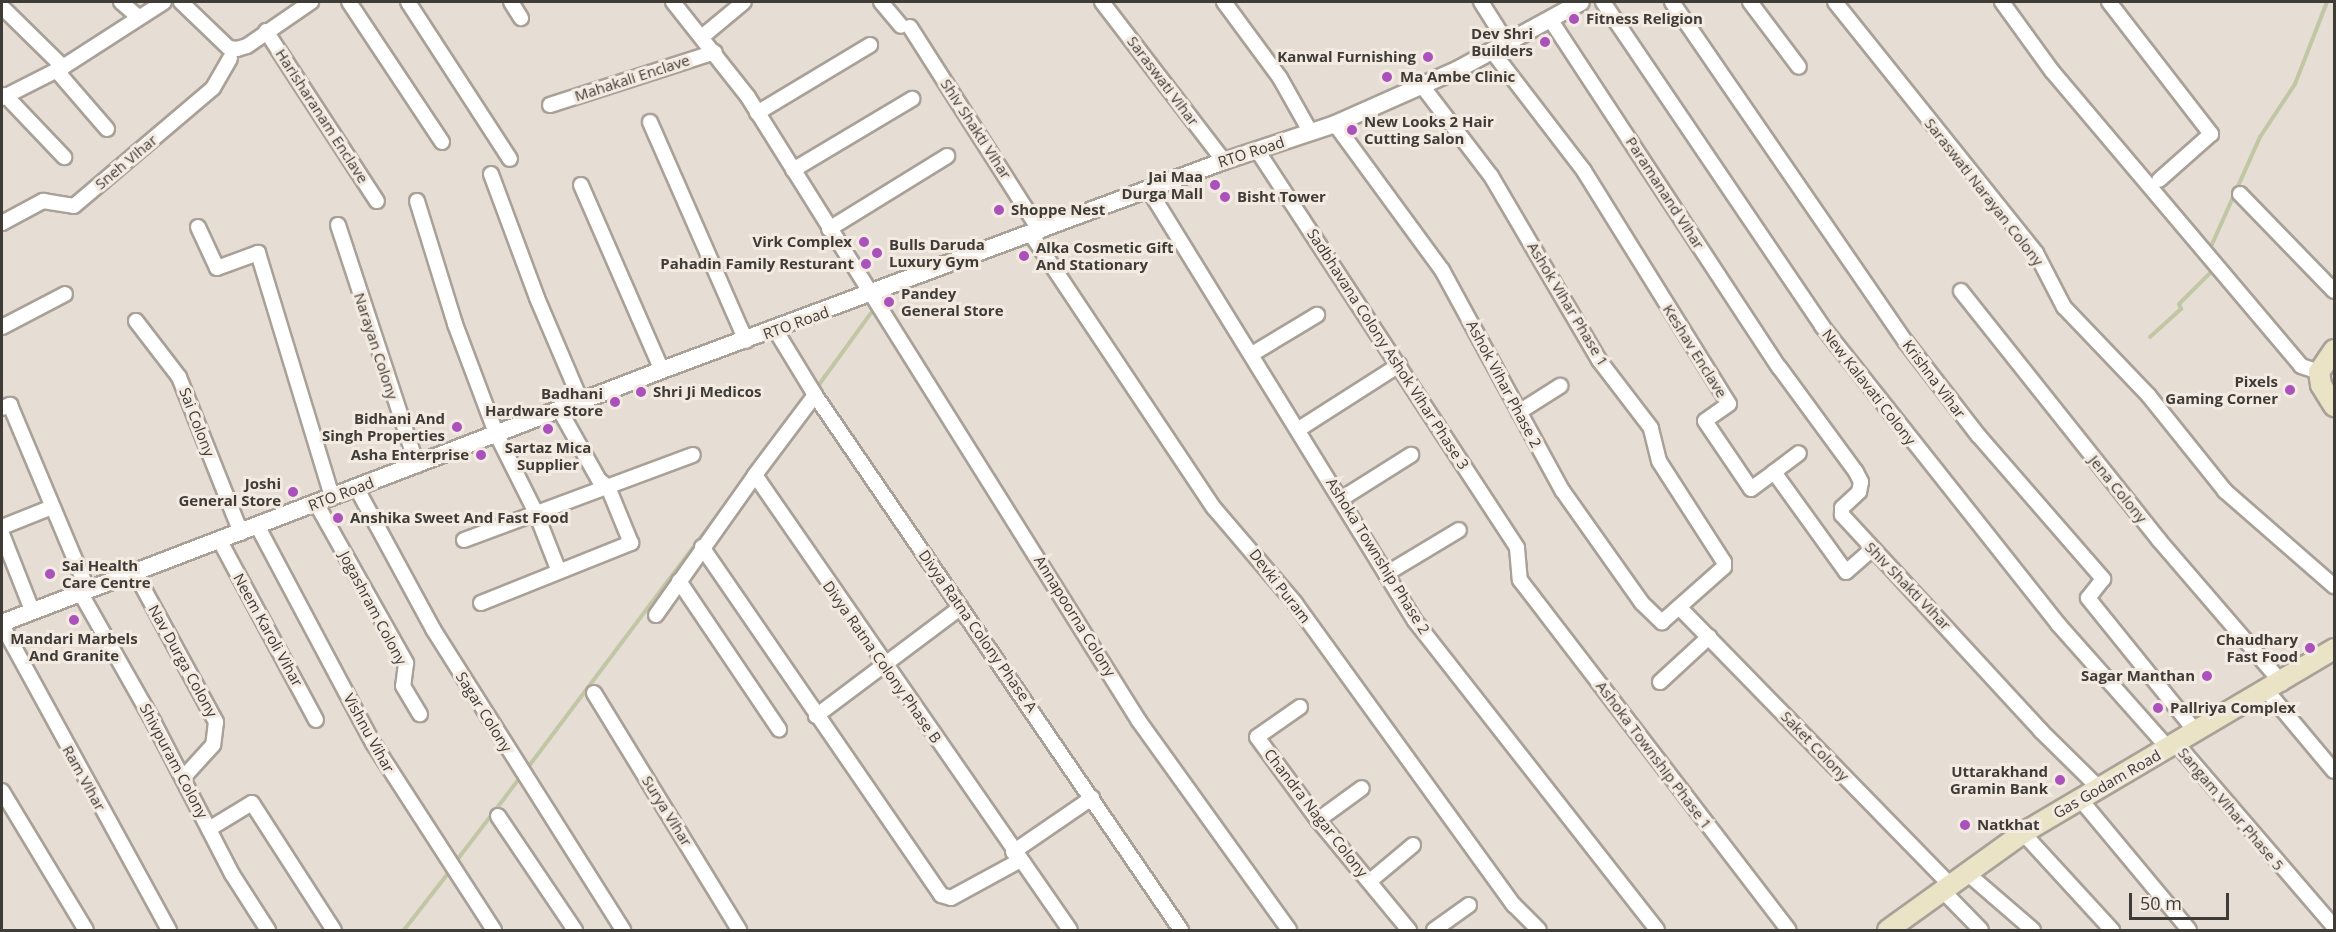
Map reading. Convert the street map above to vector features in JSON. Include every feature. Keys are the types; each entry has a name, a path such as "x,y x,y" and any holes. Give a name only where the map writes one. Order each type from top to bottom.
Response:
{"main road":[{"path":"2334,350 2319,372 2320,385 2334,406"},
{"name":"Gas Godam Road","path":"1888,930 2023,833 2275,687 2334,649"}],"street":[{"path":"121,2 137,16"},
{"path":"64,157 3,96 60,68 137,16 164,2"},
{"path":"181,2 229,48 247,46 312,2"},
{"path":"349,2 442,141"},
{"path":"408,2 510,159"},
{"path":"511,2 521,18"},
{"name":"Annapoorna Colony","path":"673,2 703,36 757,113 870,296 1140,721 1289,930"},
{"path":"703,36 744,2"},
{"name":"Shiv Shakti Vihar","path":"881,2 905,27 1036,232"},
{"name":"Saraswati Vihar","path":"1102,2 1224,161"},
{"path":"1224,2 1280,78 1311,133"},
{"path":"1481,2 1499,47"},
{"name":"RTO Road","path":"2,624 83,590 258,527 332,496 662,370 776,331 1224,161 1335,124 1423,87 1580,2"},
{"name":"New Kalavati Colony","path":"1603,2 1822,326 2028,587 2172,746"},
{"name":"Krishna Vihar","path":"1672,2 1906,342 1978,435 2103,579 2088,598 2196,732"},
{"path":"1750,2 1799,67"},
{"name":"Saraswati Narayan Colony","path":"1835,2 2036,253 2064,307 2150,396 2225,490 2334,586"},
{"path":"2005,2 2052,71 2301,366 2319,372"},
{"path":"2109,2 2211,134 2159,180"},
{"path":"2,7 60,68 107,129"},
{"name":"Paramanand Vihar","path":"1550,19 1779,367"},
{"name":"Harisharanam Enclave","path":"266,31 377,201"},
{"path":"757,113 870,45"},
{"name":"Keshav Enclave","path":"1499,47 1584,171 1729,404 1704,420 1750,489 1774,472"},
{"name":"Mahakali Enclave","path":"550,105 715,52"},
{"name":"Sneh Vihar","path":"2,223 43,201 74,206 213,88 230,59"},
{"name":"Ashok Vihar Phase 1","path":"1423,87 1491,176 1599,360 1651,428 1659,461 1724,562 1724,567 1679,607"},
{"path":"793,170 912,99"},
{"path":"650,122 746,341"},
{"name":"Ashok Vihar Phase 2","path":"1335,124 1442,270 1562,490 1642,603 1660,623 1679,607"},
{"name":"Sadbhavana Colony Ashok Vihar Phase 3","path":"1257,150 1517,548 1520,580"},
{"path":"829,229 947,156"},
{"path":"491,174 537,298 581,401"},
{"path":"581,185 662,370"},
{"name":"Ashoka Township Phase 2","path":"1149,190 1299,429 1415,621 1657,930"},
{"path":"2240,194 2334,291"},
{"path":"417,201 455,324 496,433 536,513 558,569"},
{"name":"Narayan Colony","path":"338,225 417,465"},
{"path":"198,227 217,268 258,253 332,496"},
{"name":"Devki Puram","path":"1036,232 1214,508 1295,603 1514,905 1539,930"},
{"name":"Jena Colony","path":"1961,291 2275,687 2334,771"},
{"path":"2,327 65,294"},
{"path":"1252,354 1317,315"},
{"name":"Sai Colony","path":"136,321 180,377 241,533"},
{"name":"Divya Ratna Colony Phase A","path":"776,331 815,395 1181,930"},
{"path":"1299,429 1399,365"},
{"name":"Shiv Shakti Vihar","path":"1779,367 1861,482 1859,492 1842,508 1842,515 2099,788"},
{"path":"1519,412 1560,387"},
{"path":"656,615 702,548 815,395"},
{"name":"Shivpuram Colony","path":"6,407 52,507 83,590 209,829 268,930"},
{"path":"481,603 558,569 631,543 608,487 599,480 559,409"},
{"path":"1798,453 1774,472 1844,571 1872,549"},
{"path":"464,540 693,455"},
{"path":"1341,499 1411,455"},
{"name":"Divya Ratna Colony Phase B","path":"755,475 1016,856 1070,930"},
{"name":"Sagar Colony","path":"357,487 433,629 623,930"},
{"name":"Jogashram Colony","path":"316,503 406,663 404,686 420,714"},
{"path":"2,527 52,507"},
{"name":"Vishnu Vihar","path":"258,527 379,753 494,930"},
{"path":"1386,574 1459,530"},
{"path":"2,534 32,610"},
{"name":"Neem Karoli Vihar","path":"220,541 316,720"},
{"path":"702,548 816,716 946,898 1016,856 1092,798"},
{"name":"Nav Durga Colony","path":"134,571 216,722 213,746 183,778"},
{"name":"Ashoka Township Phase 1","path":"1520,580 1789,930"},
{"path":"679,581 779,729"},
{"path":"816,716 961,607"},
{"name":"Saket Colony","path":"1679,607 1946,888 1981,930"},
{"name":"Ram Vihar","path":"2,624 169,930"},
{"path":"1660,682 1709,637"},
{"name":"Surya Vihar","path":"594,693 739,930"},
{"name":"Chandra Nagar Colony","path":"1300,707 1257,737 1318,820 1409,930"},
{"name":"Sangam Vihar Phase 5","path":"2172,746 2334,927"},
{"path":"1318,820 1362,788"},
{"path":"2,791 86,930"},
{"path":"2080,799 2189,930"},
{"path":"209,829 252,803 334,930"},
{"path":"498,816 575,930"},
{"path":"2023,833 2112,930"},
{"path":"1370,881 1413,845"},
{"path":"1967,873 2033,930"},
{"path":"1434,930 1469,905"}],"waterway":[{"path":"2209,251 2260,137 2295,84 2327,2"},
{"path":"2150,337 2181,309 2179,304 2213,270"},
{"path":"818,386 871,313"},
{"path":"526,770 728,501"},
{"path":"457,860 519,779"},
{"path":"404,930 450,871"}],"place":[{"name":"Fitness Religion","path":"1574,19"},
{"name":"Dev Shri Builders","path":"1545,42"},
{"name":"Kanwal Furnishing","path":"1428,57"},
{"name":"Ma Ambe Clinic","path":"1387,77"},
{"name":"New Looks 2 Hair Cutting Salon","path":"1352,130"},
{"name":"Jai Maa Durga Mall","path":"1215,185"},
{"name":"Bisht Tower","path":"1225,197"},
{"name":"Shoppe Nest","path":"999,210"},
{"name":"Virk Complex","path":"864,242"},
{"name":"Bulls Daruda Luxury Gym","path":"877,253"},
{"name":"Alka Cosmetic Gift And Stationary","path":"1024,256"},
{"name":"Pahadin Family Resturant","path":"866,264"},
{"name":"Pandey General Store","path":"889,302"},
{"name":"Pixels Gaming Corner","path":"2290,390"},
{"name":"Shri Ji Medicos","path":"641,392"},
{"name":"Badhani Hardware Store","path":"615,402"},
{"name":"Bidhani And Singh Properties","path":"457,427"},
{"name":"Sartaz Mica Supplier","path":"548,429"},
{"name":"Asha Enterprise","path":"481,455"},
{"name":"Joshi General Store","path":"293,492"},
{"name":"Anshika Sweet And Fast Food","path":"338,518"},
{"name":"Sai Health Care Centre","path":"50,574"},
{"name":"Mandari Marbels And Granite","path":"74,620"},
{"name":"Chaudhary Fast Food","path":"2310,648"},
{"name":"Sagar Manthan","path":"2207,676"},
{"name":"Pallriya Complex","path":"2158,708"},
{"name":"Uttarakhand Gramin Bank","path":"2060,780"},
{"name":"Natkhat","path":"1965,825"}]}
